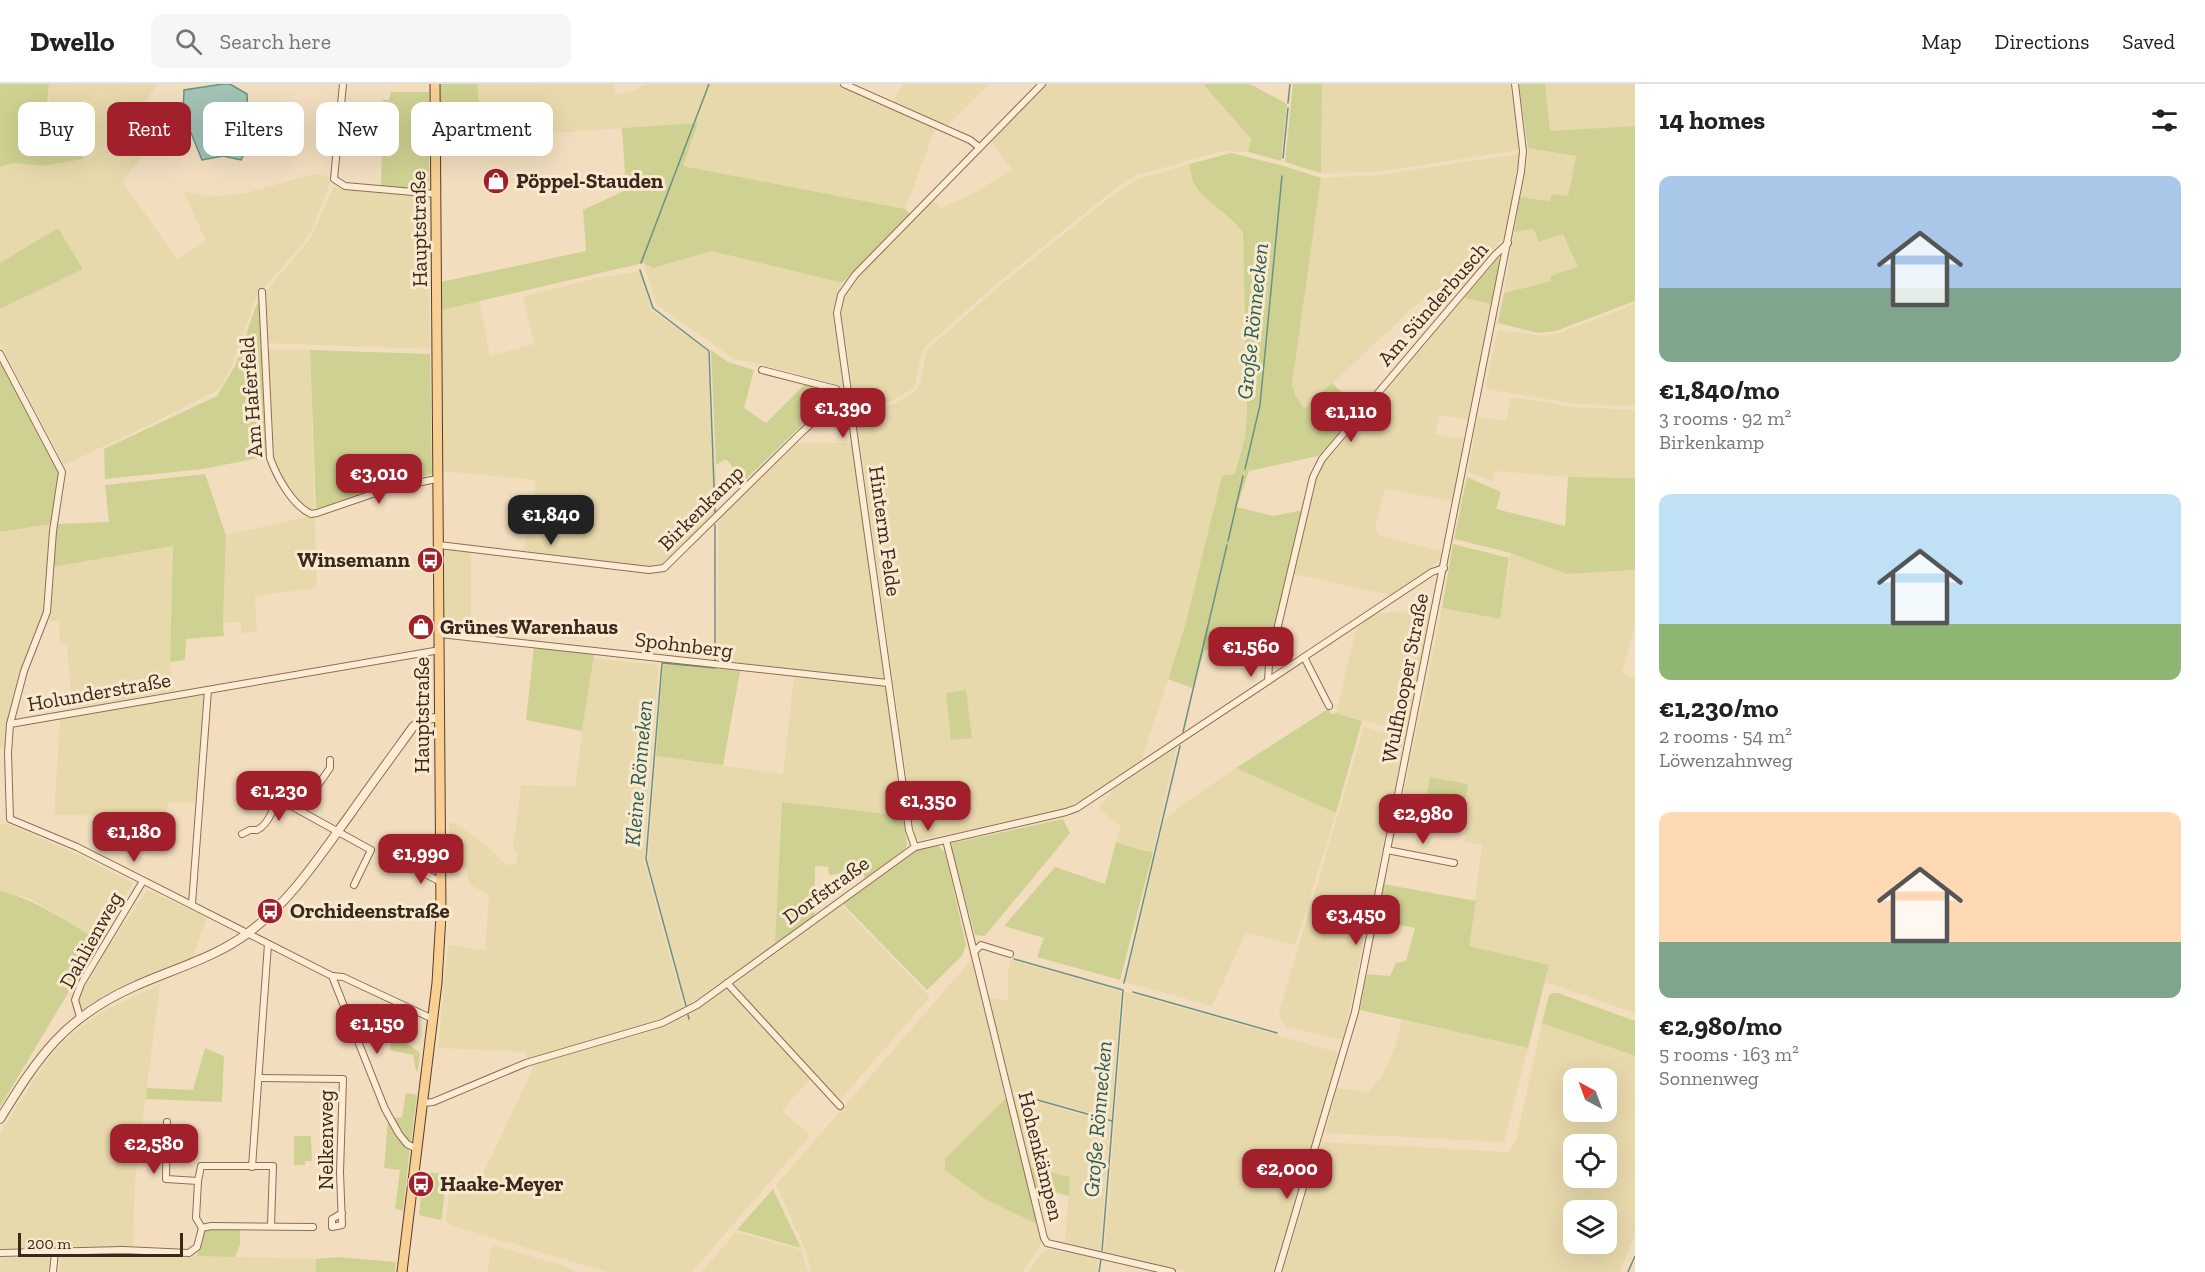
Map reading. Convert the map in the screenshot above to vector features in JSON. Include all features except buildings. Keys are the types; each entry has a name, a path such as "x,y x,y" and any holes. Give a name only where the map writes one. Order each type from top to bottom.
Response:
{"main road":[{"name":"Hauptstraße","path":"402,1272 440,946 438,718 440,634 435,84"}],"street":[{"path":"344,84 334,179 345,186 436,194"},
{"path":"844,84 970,140 979,147"},
{"name":"Hinterm Felde","path":"915,847 909,830 837,313 841,295 850,280 1042,84"},
{"name":"Wulfhooper Straße","path":"1278,1272 1355,1012 1444,568 1508,243 1523,152 1515,84"},
{"name":"Am Sünderbusch","path":"1268,681 1269,664 1313,477 1322,459 1495,255 1508,243"},
{"name":"Am Haferfeld","path":"262,292 270,458 277,477 298,505 311,514 317,513 390,488 438,479"},
{"name":"Holunderstraße","path":"0,354 63,472 53,531 47,612 24,671 10,724 440,650"},
{"path":"762,370 836,388 841,394"},
{"name":"Birkenkamp","path":"438,545 650,570 664,568 841,394 848,390"},
{"name":"Dorfstraße","path":"423,1103 433,1102 526,1063 662,1023 697,1005 915,847 1077,808 1432,572 1444,568"},
{"name":"Spohnberg","path":"440,634 888,683"},
{"path":"1304,657 1329,706"},
{"path":"192,904 208,690"},
{"path":"0,1119 40,1056 80,1017 107,999 214,954 247,934 282,902 337,832 413,727 419,721 438,718"},
{"path":"10,724 8,753 10,819 77,848 192,904 332,976 343,977 433,1019"},
{"path":"300,811 330,768 330,760"},
{"path":"242,834 250,830 261,829 277,798 283,780"},
{"path":"277,798 371,850 354,885"},
{"name":"Hohenkämpen","path":"946,840 1044,1238 1047,1243 1172,1272"},
{"path":"1387,850 1454,863"},
{"path":"411,867 441,882"},
{"name":"Dahlienweg","path":"80,1017 75,1004 78,990 143,881"},
{"path":"252,1167 268,945"},
{"path":"974,952 981,945 1010,954"},
{"path":"332,976 385,1109 403,1139 417,1149"},
{"path":"727,983 840,1107"},
{"name":"Nelkenweg","path":"259,1078 342,1079 340,1161 342,1213"},
{"path":"167,1122 166,1179 198,1181"},
{"path":"0,1253 153,1250 189,1253 196,1247 202,1228 196,1218 201,1166 273,1166 271,1225"},
{"path":"202,1228 271,1225 313,1227"},
{"path":"53,1272 55,1252"}],"shaded area":[{"path":"49,84 157,84 146,102 107,102 107,156 143,156 122,181 177,259 206,241 183,191 212,197 246,193 315,174 331,180 313,227 302,245 257,295 232,366 221,386 214,392 153,423 64,465 0,343 0,309 83,269 58,228 0,263 0,167 14,163 48,164 48,156 95,156 95,102 49,102"},
{"path":"230,84 247,94 247,102 203,102 203,156 223,156 202,160 191,133 191,102 183,102 184,90"},
{"path":"477,84 614,84 615,94 635,90 645,84 836,84 935,129 905,209 683,166 697,123 553,133 553,102 479,102"},
{"path":"904,84 989,84 947,126 893,101"},
{"path":"1047,84 1203,84 1251,139 1248,152 1223,151 1137,175 1116,188 1001,280 926,346 921,355 914,388 892,401 856,411 841,312 844,298 868,265 933,200 940,209 979,190 1012,169 990,141"},
{"path":"1322,84 1510,84 1519,150 1377,172 1321,173"},
{"path":"1545,84 1635,84 1635,126 1550,131"},
{"path":"1528,148 1576,156 1568,196 1551,201 1520,197 1527,167"},
{"path":"1519,154 1506,234 1462,288 1431,291 1304,410 1295,395 1292,384 1293,370 1321,178 1377,175"},
{"path":"223,156 243,156 241,160"},
{"path":"1189,164 1194,182 1204,196 1238,224 1243,233 1247,413 1245,437 1235,474 1222,477 1184,629 1142,759 1088,797 1060,810 921,840 915,839 856,415 893,404 917,390 929,348 1002,284 1118,191 1139,179"},
{"path":"334,186 428,197 430,349 266,343 264,294 311,238"},
{"path":"1534,229 1563,234 1579,268 1550,276 1551,281 1504,293 1514,232"},
{"path":"712,251 842,283 833,313 844,379 842,386 734,359 657,305 643,263 653,268"},
{"path":"640,271 652,311 702,346 708,353 712,465 716,465 716,512 663,565 649,567 523,551 536,480 441,471 441,310 479,300 490,356 534,344 523,297 588,280"},
{"path":"1464,298 1491,304 1469,420 1440,415 1435,434 1465,439 1452,501 1385,489 1375,527 1379,535 1443,552 1440,558 1430,569 1391,595 1293,574 1315,481 1324,462"},
{"path":"1635,304 1635,406 1576,404 1485,389 1498,330 1538,335 1557,334"},
{"path":"266,349 310,350 317,588 255,596 257,631 242,634 240,622 223,623 226,535 306,517 275,478 268,456"},
{"path":"1511,397 1575,407 1635,410 1635,478 1568,477 1495,471 1492,481 1468,472 1478,417 1506,421"},
{"path":"796,443 853,443 885,674 881,679 717,660 718,519"},
{"path":"52,524 45,610 23,667 7,748 0,747 0,532"},
{"path":"173,546 170,662 173,691 72,708 67,644 60,644 59,621 50,621 53,567"},
{"path":"442,549 471,553 471,623 469,623 468,630 443,627"},
{"path":"1511,553 1567,574 1635,570 1635,625 1622,673 1635,678 1635,1013 1545,982 1549,965 1469,946 1482,845 1465,842 1464,805 1467,784 1431,777 1425,805 1402,801 1442,608 1500,619"},
{"path":"1432,612 1406,732 1336,713 1358,627 1368,618 1379,613"},
{"path":"592,658 659,665 644,860 684,1008 667,1017 527,1061 526,1052 438,1048 448,945 485,950 489,895 468,881 467,870 448,863 449,821 484,843 506,865 516,864 518,854 513,849 521,785 575,787"},
{"path":"794,677 881,686 886,689 903,816 782,803 775,944 687,1006 648,860 656,756 783,774"},
{"path":"204,694 195,803 168,803 165,816 54,815 60,719"},
{"path":"1364,727 1405,738 1343,1040 1287,1027 1281,1020 1279,1012"},
{"path":"1177,746 1153,852 1116,842 1121,826 1098,808 1115,787"},
{"path":"1236,768 1336,813 1295,945 1246,933 1212,1006 1126,982 1164,820 1183,804"},
{"path":"0,824 8,824 79,855 133,883 99,941 30,899 0,890"},
{"path":"147,890 207,917 192,960 123,987 81,1011 77,1001 108,948"},
{"path":"841,905 930,997 840,1100 815,1077 735,988 735,984"},
{"path":"971,960 974,960 1008,1096 945,1159 986,1199 1039,1225 1041,1244 1023,1272 812,1272 805,1249 776,1185"},
{"path":"1011,960 1121,991 1111,1119 1011,1091 988,997 1008,1001 1008,972"},
{"path":"160,984 135,1183 133,1246 0,1248 0,1134 14,1110 45,1064 65,1040 99,1013"},
{"path":"725,989 730,991 810,1079 782,1110 810,1136 692,1272 607,1272 450,1225 446,1220 450,1180 475,1191 535,1064 665,1026 687,1016"},
{"path":"1125,992 1340,1053 1273,1272 1189,1272 1104,1253"},
{"path":"1402,1020 1528,1048 1504,1142 1325,1133 1337,1088 1368,1092 1382,1076 1395,1046"},
{"path":"1542,1023 1635,1056 1635,1235 1620,1272 1283,1272 1322,1142 1509,1152 1516,1140"},
{"path":"1017,1096 1110,1123 1100,1251 1065,1243 1070,1177 1030,1167 1013,1099"},
{"path":"736,1232 801,1250 808,1272 701,1272"},
{"path":"492,1245 564,1266 577,1272 487,1272"},
{"path":"1049,1249 1098,1259 1097,1272 1028,1272 1041,1254"},
{"path":"152,1254 316,1259 316,1272 59,1272 60,1258 64,1256"},
{"path":"43,1256 50,1259 48,1272 0,1272 0,1258"}],"green space":[{"path":"0,84 49,84 47,102 18,102 18,156 83,156 83,159 43,166 14,163 0,167"},
{"path":"440,84 477,84 479,102 440,102"},
{"path":"1203,84 1250,84 1287,104 1281,161 1248,152 1251,139"},
{"path":"1293,84 1322,84 1321,173 1285,162"},
{"path":"1519,84 1545,84 1550,131 1635,126 1635,301 1556,331 1538,333 1498,323 1504,293 1551,281 1550,276 1578,267 1563,234 1539,242 1534,229 1514,232 1520,197 1550,201 1552,194 1568,196 1576,156 1528,148"},
{"path":"391,92 429,92 429,102 411,102 411,156 429,156 429,191 381,187 382,156 399,156 399,102 383,102 383,100 389,100"},
{"path":"698,123 683,166 905,209 910,214 842,283 712,251 653,268 643,263 441,310 441,282 586,251 583,210 626,190 622,128"},
{"path":"1231,153 1321,178 1292,384 1295,395 1304,409 1332,383 1361,410 1322,455 1249,471 1237,507 1273,516 1303,510 1271,640 1205,650 1192,688 1168,679 1184,629 1222,476 1235,474 1245,437 1247,413 1243,233 1199,190 1193,181 1189,164"},
{"path":"58,228 83,269 0,309 0,263"},
{"path":"1498,258 1501,259 1491,304 1464,298"},
{"path":"260,301 268,456 203,469 105,479 104,449 217,396 235,366 256,306"},
{"path":"310,350 430,354 432,474 316,509"},
{"path":"711,350 728,362 754,370 744,408 766,423 806,383 832,389 835,393 744,481 726,459 716,465"},
{"path":"0,358 60,473 52,524 0,532"},
{"path":"205,474 226,535 224,636 186,639 185,660 170,662 173,546 53,567 57,524 109,522 105,485"},
{"path":"1467,477 1501,492 1496,509 1565,526 1568,477 1635,478 1635,570 1567,574 1511,553 1454,539"},
{"path":"1453,544 1509,558 1500,619 1442,608"},
{"path":"534,646 594,655 582,731 526,720"},
{"path":"663,664 740,671 723,765 656,756"},
{"path":"966,690 972,738 951,740 946,693"},
{"path":"1328,709 1331,714 1336,713 1362,721 1336,813 1236,768"},
{"path":"1430,777 1468,784 1464,809 1425,805"},
{"path":"782,802 903,816 907,844 906,848 865,880 861,863 850,864 839,874 829,875 828,867 815,866 814,916 775,944"},
{"path":"1063,819 1070,833 985,936 975,935 951,846 953,843"},
{"path":"1116,842 1153,852 1120,980 1037,957 1044,938 1004,926 1055,867 1105,884"},
{"path":"938,846 945,852 966,945 962,956 927,990 843,904 917,850"},
{"path":"1383,884 1476,901 1469,946 1549,965 1528,1048 1360,1010 1367,974 1390,976 1396,963 1406,961 1415,928 1377,920"},
{"path":"0,890 39,906 99,941 0,1107"},
{"path":"1558,993 1635,1021 1635,1056 1542,1023 1549,995"},
{"path":"402,1036 403,1040 420,1053 418,1071 416,1071 413,1055 390,1050 392,1038"},
{"path":"205,1048 224,1056 222,1102 146,1099 147,1088 193,1090"},
{"path":"406,1093 417,1095 411,1144 400,1133 393,1118 402,1117"},
{"path":"1008,1096 1039,1225 985,1199 945,1170 945,1159"},
{"path":"388,1120 397,1139 410,1148 403,1211 395,1208 400,1170 384,1168"},
{"path":"294,1136 311,1136 312,1161 305,1161 305,1165 294,1165"},
{"path":"1030,1167 1070,1177 1069,1196 1035,1187"},
{"path":"423,1172 446,1174 440,1220 419,1215"},
{"path":"773,1189 801,1248 737,1230"},
{"path":"208,1228 240,1229 240,1245 235,1257 197,1256 203,1233"},
{"path":"338,1257 396,1262 395,1272 316,1272 316,1259"}],"waterway":[{"path":"641,263 709,84"},
{"name":"Große Rönnecken","path":"1288,103 1290,84"},
{"name":"Große Rönnecken","path":"1283,158 1288,108"},
{"name":"Große Rönnecken","path":"1245,469 1260,405 1282,176"},
{"name":"Kleine Rönneken","path":"640,270 653,308 709,351 715,513"},
{"name":"Große Rönnecken","path":"1228,541 1243,476"},
{"name":"Kleine Rönneken","path":"715,525 715,661"},
{"name":"Große Rönnecken","path":"1183,732 1227,545"},
{"name":"Kleine Rönneken","path":"686,1006 646,859 662,663 715,668"},
{"name":"Große Rönnecken","path":"1124,983 1180,746"},
{"name":"Große Rönnecken","path":"1014,959 1123,990 1102,1251"},
{"path":"1133,992 1277,1033"},
{"name":"Kleine Rönneken","path":"688,1015 689,1019"},
{"path":"1027,1097 1112,1121"},
{"path":"1628,1272 1635,1256"},
{"path":"1099,1272 1101,1259"}],"place":[{"name":"Pöppel-Stauden","path":"496,181"},
{"name":"Winsemann","path":"430,560"},
{"name":"Grünes Warenhaus","path":"421,627"},
{"name":"Orchideenstraße","path":"270,911"},
{"name":"Haake-Meyer","path":"421,1184"}]}
